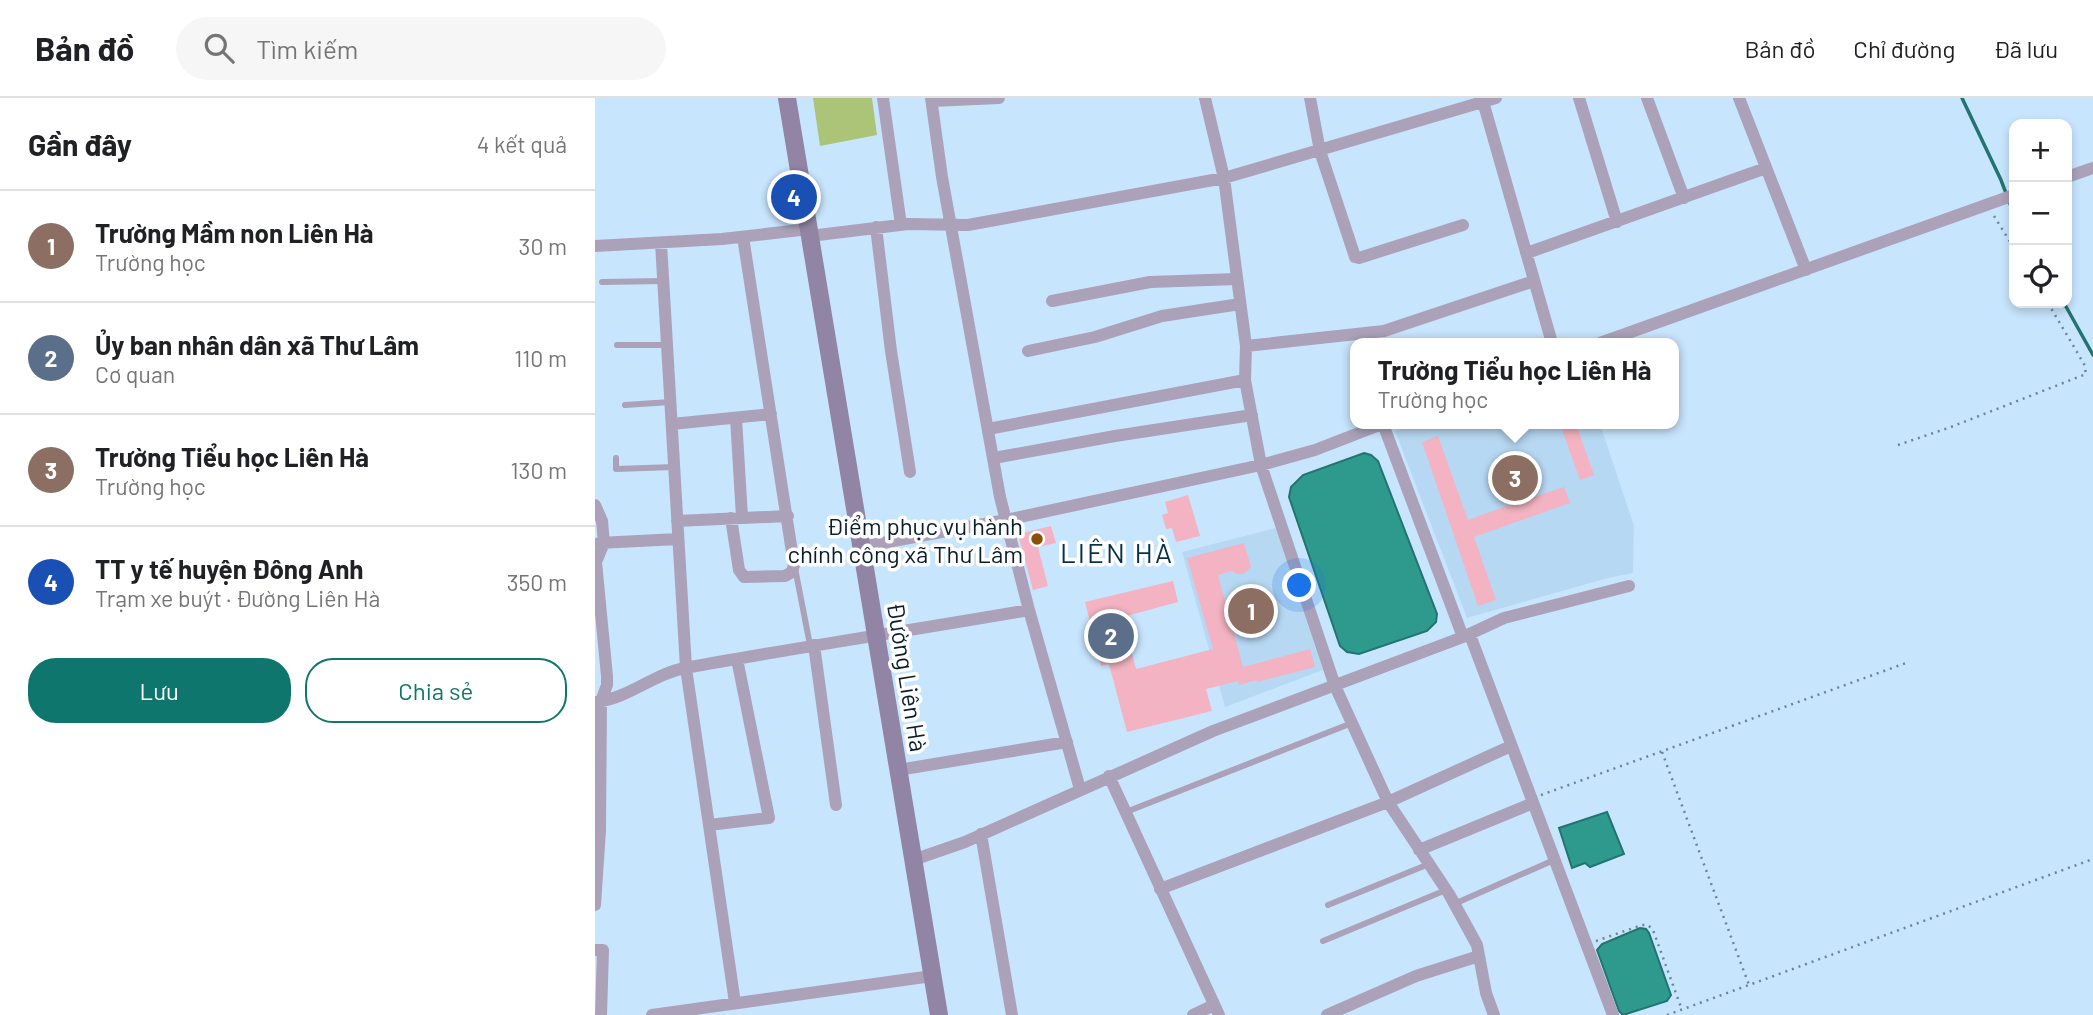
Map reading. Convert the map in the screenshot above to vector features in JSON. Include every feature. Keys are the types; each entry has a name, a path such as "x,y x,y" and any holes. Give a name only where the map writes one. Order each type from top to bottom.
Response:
{"main road":[{"name":"Đường Liên Hà","path":"787,98 939,1015"}],"street":[{"path":"883,98 901,225"},
{"path":"999,98 932,99 951,225 1006,520 1028,610 1080,789"},
{"path":"1205,98 1224,178 1246,346 1245,380 1261,465 1335,685 1388,802 1446,890 1477,945 1486,993 1494,1015"},
{"path":"1310,98 1320,151 1355,257 1463,225"},
{"path":"1579,98 1617,222"},
{"path":"1647,98 1684,198"},
{"path":"1739,98 1806,270"},
{"path":"595,246 901,225 982,223 1224,178 1487,100 1551,338"},
{"path":"1527,253 1766,168"},
{"path":"2072,175 2093,168"},
{"path":"1614,338 2009,197"},
{"path":"876,227 891,351 910,472"},
{"path":"736,418 739,570 744,578 785,576 792,572 793,565 788,516 743,237"},
{"path":"661,243 686,668 735,1003"},
{"path":"1052,301 1150,282 1237,279"},
{"path":"1246,346 1384,331 1534,281"},
{"path":"1028,351 1095,337 1162,316 1240,304"},
{"path":"988,429 1245,380"},
{"path":"672,424 771,414"},
{"path":"994,458 1252,415"},
{"path":"861,547 1006,520 1261,465 1315,450 1370,429"},
{"path":"1385,429 1511,746 1613,1015"},
{"path":"595,505 602,522 596,562 607,676 598,702 600,830 595,905"},
{"path":"677,521 788,516"},
{"path":"600,543 678,539"},
{"path":"913,860 981,834 1213,731 1466,636 1504,618 1629,586"},
{"path":"598,702 621,696 640,685 686,668 1028,610"},
{"path":"812,645 836,805"},
{"path":"709,825 769,818 737,659"},
{"path":"898,771 1067,742"},
{"path":"1160,889 1388,802 1511,746"},
{"path":"1109,776 1217,1010 1193,1015"},
{"path":"1419,850 1532,801"},
{"path":"981,834 1012,1015"},
{"path":"595,950 603,950 601,1015"},
{"path":"1327,1015 1416,976 1479,956"},
{"path":"652,1015 932,976"}],"lane":[{"path":"602,282 664,281"},
{"path":"617,345 667,345"},
{"path":"625,405 671,402"},
{"path":"616,458 616,469 674,467"},
{"path":"793,565 812,645"},
{"path":"1126,812 1352,723"},
{"path":"1454,904 1554,860"},
{"path":"1328,905 1429,864"},
{"path":"1323,941 1446,890"}],"path":[{"path":"1991,203 2012,245"},
{"path":"1898,445 1951,428 2086,374 2084,364 2051,308"},
{"path":"1532,801 1906,663"},
{"path":"1662,752 1749,985"},
{"path":"1667,1015 2093,859"},
{"path":"1586,944 1648,925 1653,930 1682,1010"}],"shaded area":[{"path":"813,98 872,98 877,135 820,146"},
{"path":"1602,429 1634,526 1633,573 1467,618 1395,431"},
{"path":"1364,453 1378,461 1437,614 1436,622 1427,631 1359,654 1347,652 1340,646 1289,497 1291,487 1303,475"},
{"path":"1276,528 1323,670 1225,707 1182,552"},
{"path":"1607,812 1624,854 1590,867 1585,863 1572,868 1559,828"},
{"path":"1640,928 1649,933 1671,995 1667,1001 1623,1015 1619,1011 1597,950 1602,944"}],"building":[{"path":"1562,429 1578,429 1594,475 1580,480"},
{"path":"1438,436 1468,520 1533,494 1534,497 1564,487 1570,503 1474,537 1496,600 1478,606 1422,442"},
{"path":"1188,495 1200,536 1176,542 1172,528 1166,529 1162,515 1168,513 1165,502"},
{"path":"1051,526 1056,543 1038,547 1048,586 1033,590 1018,534"},
{"path":"1244,543 1251,567 1243,574 1232,571 1218,575 1243,667 1310,649 1315,667 1257,682 1239,685 1238,681 1206,689 1212,711 1127,732 1109,664 1101,666 1085,602 1173,581 1178,602 1123,617 1136,669 1213,649 1187,558"}],"waterway":[{"path":"1962,98 2009,201"},
{"path":"2067,308 2093,355"}],"place":[{"name":"TT y tế huyện Đông Anh","path":"794,197"},
{"name":"Trường Tiểu học Liên Hà","path":"1515,478"},
{"name":"Điểm phục vụ hành chính công xã Thư Lâm","path":"1037,539"},
{"name":"Trường Mầm non Liên Hà","path":"1251,611"},
{"name":"Ủy ban nhân dân xã Thư Lâm","path":"1111,636"}],"district":[{"name":"LIÊN HÀ","path":"1117,552"}]}
